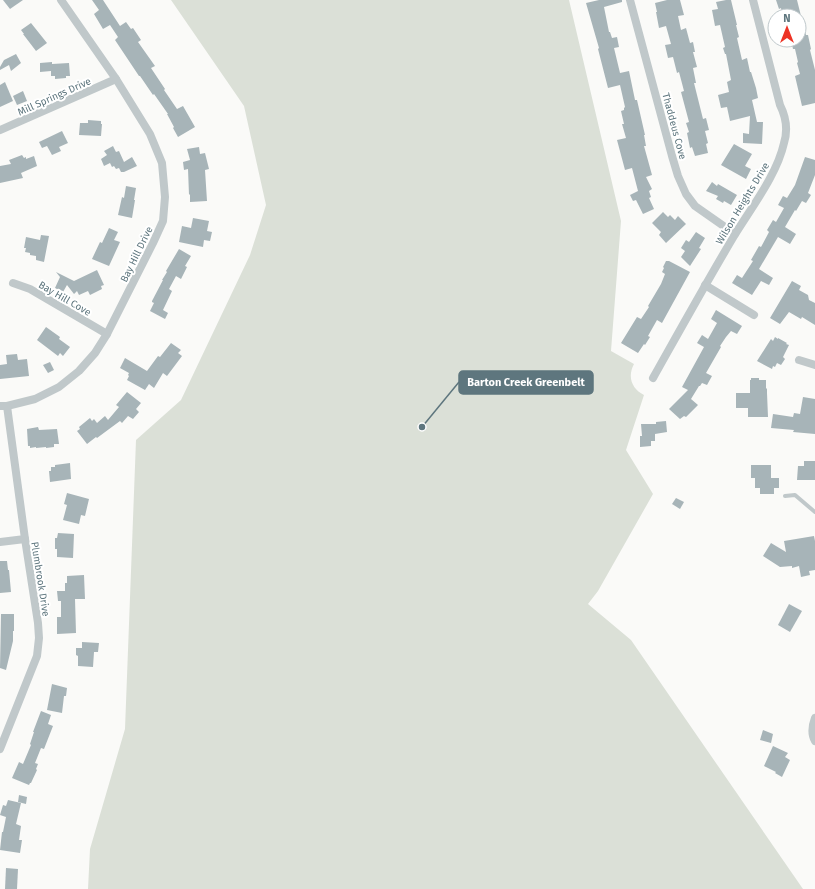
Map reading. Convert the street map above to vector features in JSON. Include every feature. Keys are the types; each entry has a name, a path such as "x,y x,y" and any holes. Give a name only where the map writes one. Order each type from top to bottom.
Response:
{"street":[{"name":"Bay Hill Drive","path":"4,406 35,399 59,387 90,360 107,334 163,221 165,196 162,163 150,134 116,79 61,0"},
{"name":"Thaddeus Cove","path":"630,0 672,156 678,176 686,194 695,206 735,234"},
{"name":"Wilson Heights Drive","path":"653,378 705,285 774,172 785,142 785,115 780,104 753,0"},
{"name":"Mill Springs Drive","path":"0,130 116,79"},
{"name":"Bay Hill Cove","path":"13,283 30,289 107,334"},
{"path":"705,285 754,315"},
{"path":"799,360 815,364"},
{"name":"Plumbrook Drive","path":"0,749 30,674 36,656 39,638 38,623 4,406"},
{"path":"0,542 25,539"},
{"path":"814,739 812,730 815,718"}],"lane":[{"path":"785,496 795,495 815,512"}],"shaded area":[{"path":"171,0 569,0 621,221 611,351 634,364 631,373 632,382 636,389 644,395 626,450 653,494 598,591 588,604 631,640 803,889 88,889 90,849 125,729 136,440 181,400 250,255 266,205 244,106"}],"building":[{"path":"3,0 23,0 10,9"},
{"path":"92,0 103,0 120,26 126,22 131,29 133,28 141,40 138,42 155,66 151,68 165,89 164,90 177,109 183,106 195,127 178,137 168,114 139,76 115,40 118,37 110,25 103,29 94,14 99,10"},
{"path":"599,0 622,0 622,2 604,7 609,32 612,38 617,37 619,47 614,48 620,73 629,71 635,100 637,100 645,135 646,146 644,146 652,175 646,177 652,189 649,191 651,197 649,198 654,209 643,214 636,200 633,201 630,195 638,191 632,168 625,170 617,140 626,138 622,124 624,124 621,111 624,110 625,107 620,85 608,88 599,48 586,3"},
{"path":"667,0 680,0 684,15 678,16 681,30 686,28 690,43 693,42 695,52 693,52 697,67 693,68 696,83 694,83 703,119 706,118 709,130 705,131 708,143 706,144 708,153 695,156 692,147 690,148 687,133 689,132 686,123 689,122 681,92 684,91 679,72 677,73 673,57 668,58 665,45 671,44 666,26 659,28 656,12 655,3"},
{"path":"731,0 737,25 739,37 737,38 742,60 747,58 756,88 758,98 752,100 757,122 763,122 762,144 743,143 743,133 749,134 750,116 730,121 727,107 721,108 718,95 729,92 727,82 731,80 726,54 723,48 725,47 720,25 715,26 712,10 718,9 716,2"},
{"path":"776,0 797,0 799,8 781,8 779,8"},
{"path":"31,23 47,43 36,51 21,30"},
{"path":"808,35 815,70 815,103 802,106 795,76 800,74 795,49 793,49 807,48"},
{"path":"16,54 21,63 11,71 9,65 0,70 4,60"},
{"path":"52,62 52,64 69,63 70,76 55,79 55,76 51,76 51,71 40,72 40,63"},
{"path":"5,82 13,101 0,107 0,85"},
{"path":"23,91 27,101 17,105 13,96"},
{"path":"88,120 101,121 101,136 79,135 80,123 88,123"},
{"path":"62,131 68,143 59,147 61,151 52,155 47,146 42,148 39,142"},
{"path":"734,144 752,154 745,166 751,169 746,179 721,165"},
{"path":"113,146 116,152 119,151 124,162 132,157 137,166 121,172 119,168 116,169 114,166 112,167 110,163 104,166 101,159 107,155 104,151"},
{"path":"199,147 200,154 205,153 209,169 205,170 207,201 190,202 188,169 184,170 183,162 190,160 187,149"},
{"path":"22,155 24,158 26,157 26,159 34,156 37,166 21,173 23,178 0,183 0,166 11,164 9,160"},
{"path":"805,157 815,160 815,175 808,193 811,195 806,203 802,201 785,227 796,234 790,244 778,237 759,269 773,278 769,285 761,281 752,295 732,283 737,275 742,278 753,261 751,260 759,246 761,247 769,232 767,230 773,220 776,222 784,208 778,205 783,196 787,198 795,185"},
{"path":"712,182 717,186 718,184 737,195 731,205 724,201 723,203 716,199 718,196 706,191"},
{"path":"126,186 136,188 132,218 118,215 122,197 124,198"},
{"path":"663,212 668,217 670,215 675,220 678,216 686,224 666,243 659,235 661,232 652,223"},
{"path":"193,218 209,221 207,231 212,232 210,241 204,240 203,247 179,242 182,226 191,228"},
{"path":"109,228 118,232 114,240 120,242 109,266 92,259"},
{"path":"696,232 705,238 699,248 701,249 690,266 681,257 685,251 681,248 686,240 689,242"},
{"path":"41,235 49,236 44,262 36,260 36,256 25,252 26,248 24,248 26,237 40,240"},
{"path":"179,249 191,256 185,266 187,267 181,279 176,276 169,289 172,291 163,310 168,313 165,319 150,311 154,303 152,301 167,272 166,271"},
{"path":"666,261 669,261 690,272 662,323 657,320 648,336 650,337 638,353 621,343 637,317 641,319 649,307 648,306 665,274 662,272"},
{"path":"97,270 104,285 101,286 102,289 90,295 88,291 79,295 77,291 74,294 67,285 63,292 55,288 60,277 56,272 74,281"},
{"path":"792,281 801,286 799,290 808,295 809,300 815,303 815,325 802,317 801,319 789,312 780,324 770,318"},
{"path":"716,310 742,326 737,334 731,331 720,346 721,347 706,373 712,376 707,385 702,383 699,386 691,399 698,405 686,417 684,416 680,419 669,409 688,390 682,387 704,347 697,343 702,335 708,339 717,323 711,319"},
{"path":"46,327 60,337 59,339 70,347 63,356 60,353 58,356 37,340"},
{"path":"775,337 789,345 783,357 785,359 781,365 777,363 772,369 757,361 771,339 773,341"},
{"path":"171,343 181,350 178,353 182,356 167,376 163,373 154,388 149,384 145,390 127,380 129,373 120,368 125,358 147,371 158,356 160,357"},
{"path":"17,354 18,360 27,359 29,376 0,379 0,365 7,364 6,355"},
{"path":"50,362 54,370 48,373 43,365"},
{"path":"751,378 766,380 768,417 748,417 748,408 736,408 736,393 750,393"},
{"path":"127,392 141,403 136,409 139,412 133,419 128,416 122,423 120,421 87,444 77,431 80,429 79,427 90,418 92,421 94,419 97,423 105,416 108,420 119,407 116,405"},
{"path":"803,397 815,399 815,434 771,428 773,414 793,417 794,413 800,414"},
{"path":"666,421 667,432 655,434 655,441 651,441 651,446 640,447 640,436 642,436 641,424 656,424 656,422"},
{"path":"38,427 39,430 57,429 59,444 54,444 54,447 30,448 30,446 28,446 27,429"},
{"path":"804,461 815,461 815,480 797,480 798,466 804,466"},
{"path":"70,463 71,479 50,482 49,471 51,471 51,467"},
{"path":"751,465 771,465 771,478 779,478 779,488 774,488 774,494 760,494 760,488 755,488 755,478 751,478"},
{"path":"67,493 89,499 85,516 81,515 79,524 63,520 67,505 64,504"},
{"path":"676,498 684,502 680,509 672,504"},
{"path":"58,533 74,534 73,558 57,557 55,538 57,538"},
{"path":"814,536 815,570 809,571 810,575 801,577 799,566 792,568 792,566 780,567 763,556 771,543 786,552 784,541"},
{"path":"0,561 7,561 11,592 0,593"},
{"path":"84,575 85,599 75,599 76,633 57,634 57,617 61,617 61,601 58,601 57,591 65,591 67,576"},
{"path":"789,604 802,611 790,632 778,625"},
{"path":"1,614 14,614 13,641 6,670 0,668"},
{"path":"82,642 99,643 98,652 94,652 93,667 78,666 76,648 82,648"},
{"path":"52,684 67,688 66,696 64,696 62,713 47,710"},
{"path":"41,711 51,715 48,724 53,726 44,749 41,748 35,763 38,764 37,770 29,785 12,778 19,762 23,764 31,745 33,732"},
{"path":"763,730 773,734 771,743 760,740"},
{"path":"773,746 788,753 785,757 790,760 782,777 764,766"},
{"path":"19,795 27,797 26,804 18,802"},
{"path":"8,800 21,803 16,824 21,826 19,840 22,840 20,853 0,850 2,832 6,817 0,815 3,805 6,806"},
{"path":"6,868 18,869 17,889 5,889"}],"place":[{"name":"Barton Creek Greenbelt","path":"422,427"}]}
